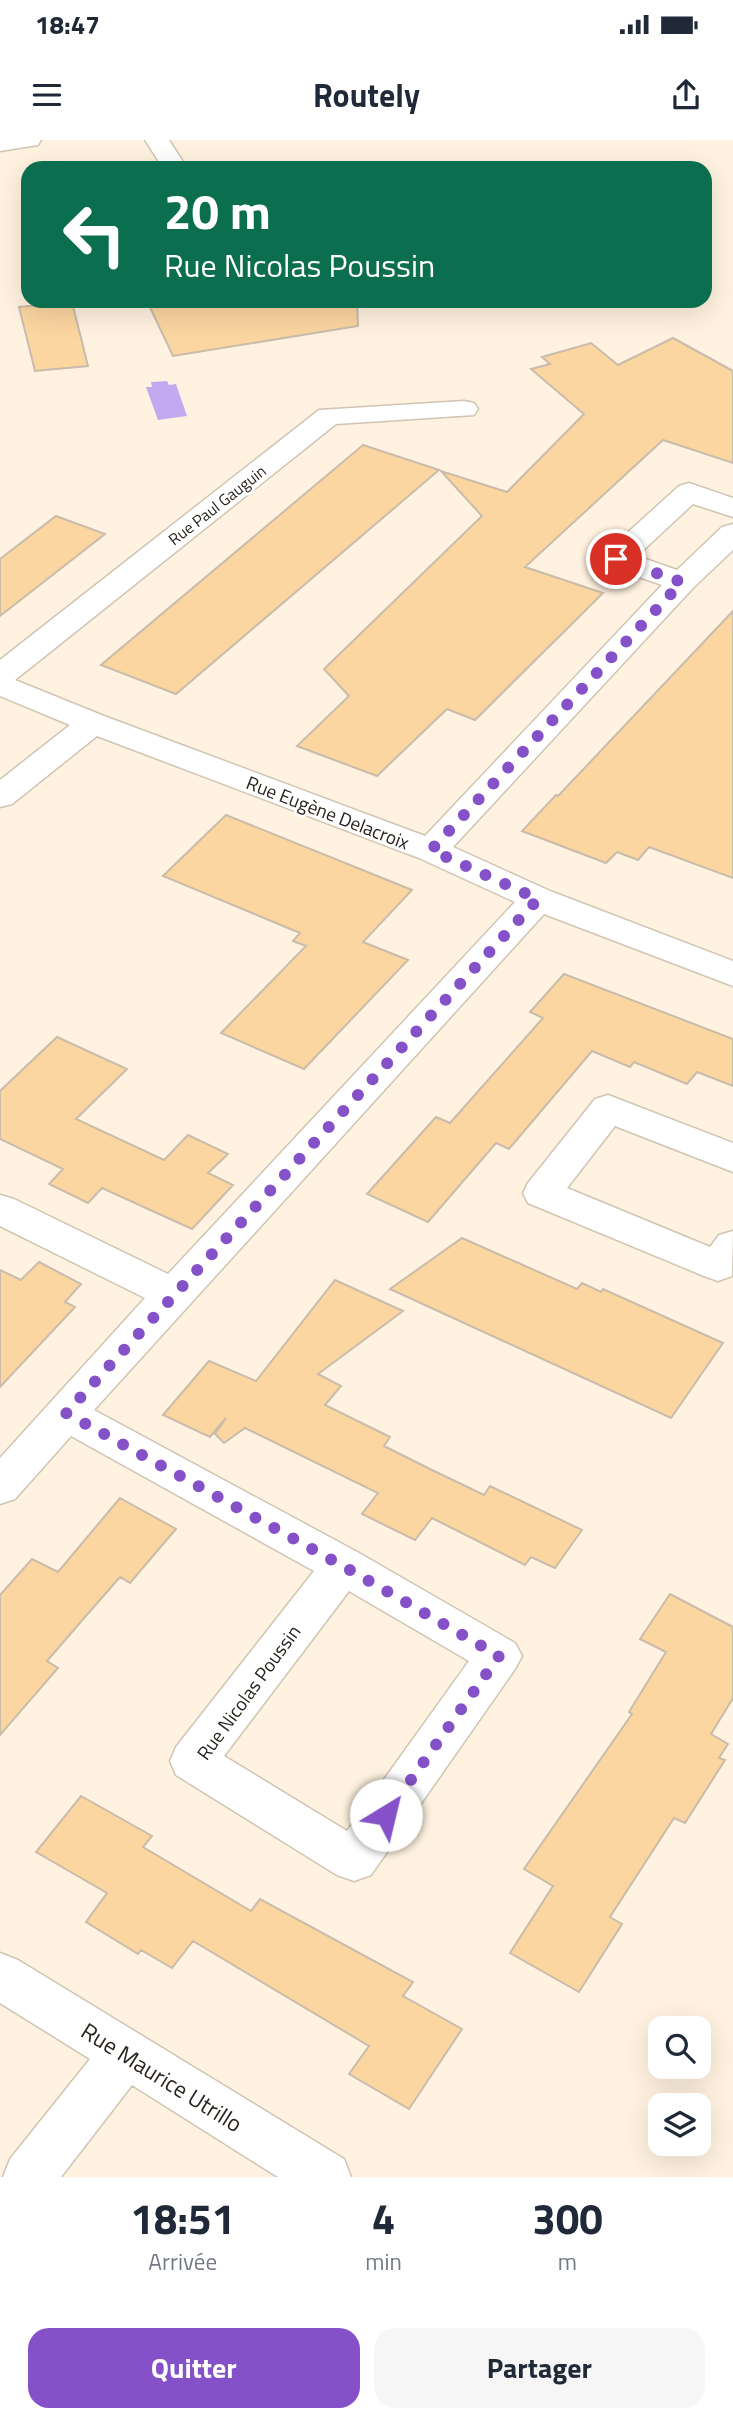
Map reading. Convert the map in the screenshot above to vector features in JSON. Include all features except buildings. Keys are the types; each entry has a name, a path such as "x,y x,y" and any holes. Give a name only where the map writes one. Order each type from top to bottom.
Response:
{"street":[{"path":"0,145 29,140"},
{"path":"157,140 170,161"},
{"name":"Rue Paul Gauguin","path":"0,676 329,416 464,409"},
{"path":"682,582 616,559 689,492 733,508"},
{"path":"431,850 682,582 733,533"},
{"name":"Rue Eugène Delacroix","path":"0,684 93,723 431,850 538,899 733,974"},
{"path":"0,797 93,723"},
{"path":"0,1487 173,1294 538,899"},
{"path":"733,1158 608,1108 542,1193 718,1266 733,1245"},
{"path":"0,1209 173,1294"},
{"name":"Rue Nicolas Poussin","path":"66,1413 343,1566 499,1656 354,1860 193,1762 343,1566"},
{"name":"Rue Maurice Utrillo","path":"0,1976 325,2177"},
{"path":"29,2177 125,2054"}],"shaded area":[{"path":"167,381 169,385 176,384 187,416 158,420 146,387 152,387 151,382"}],"route":[{"path":"386,1815 499,1656 343,1566 66,1413 538,899 431,850 682,582 616,559"}]}
